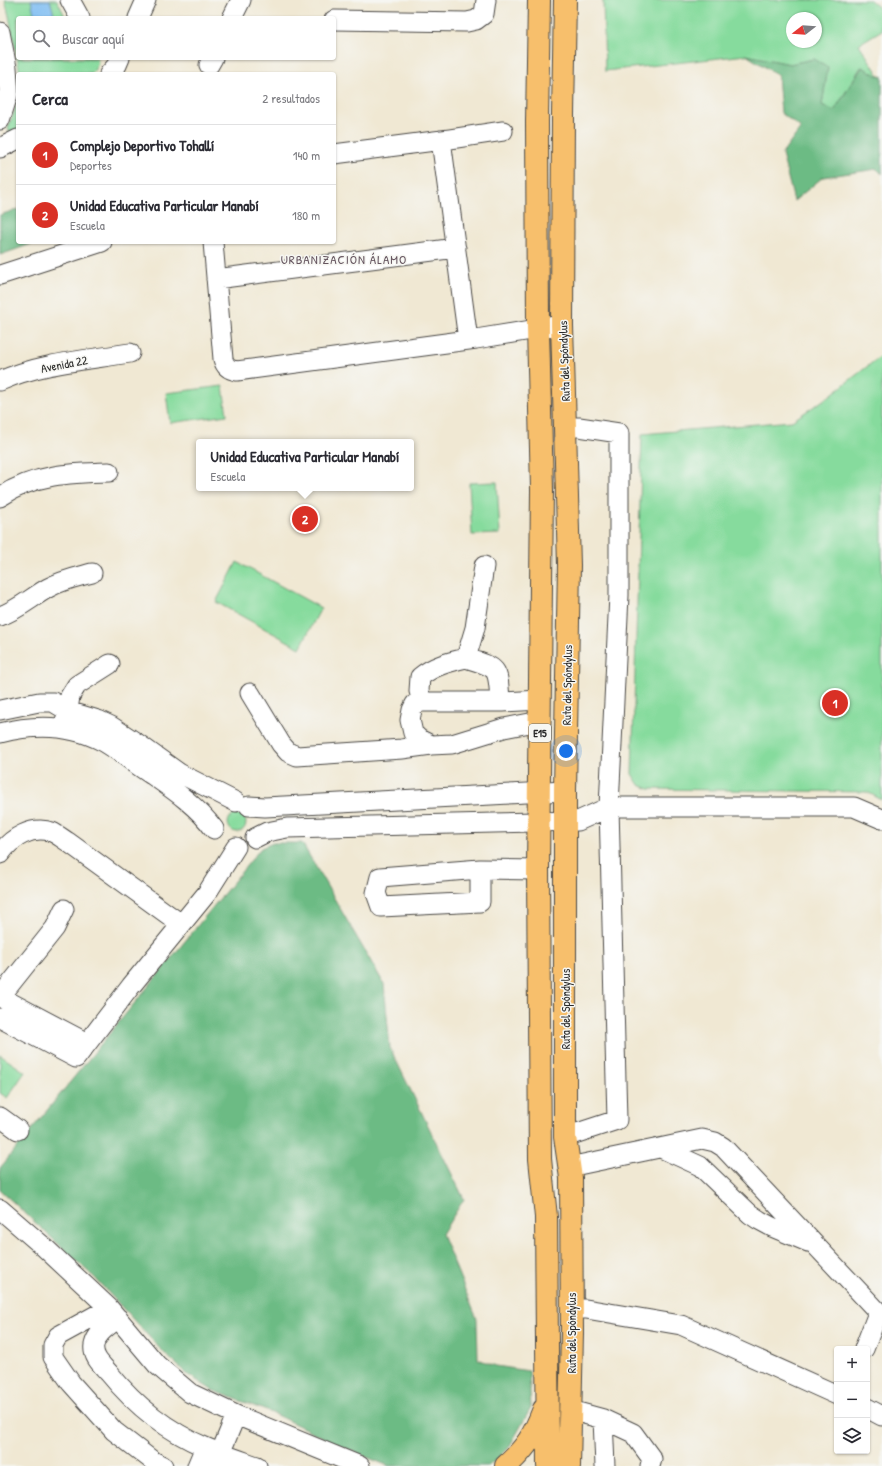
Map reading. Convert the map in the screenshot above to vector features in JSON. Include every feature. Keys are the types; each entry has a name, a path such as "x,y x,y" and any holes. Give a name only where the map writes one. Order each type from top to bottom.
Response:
{"highway":[{"name":"Ruta del Spóndylus","path":"539,0 537,122 538,328 542,490 538,870 540,1159 546,1217 548,1466"},
{"name":"Ruta del Spóndylus","path":"565,0 562,325 569,565 565,792 565,1137 571,1178 572,1309 569,1466"},
{"path":"506,1466 520,1453 535,1431 547,1400"}],"street":[{"path":"70,0 79,16"},
{"path":"139,16 146,0"},
{"path":"233,16 241,0"},
{"path":"336,20 467,22 476,20 484,14 486,0"},
{"path":"0,32 7,68 9,92 0,120"},
{"path":"336,154 503,131"},
{"path":"0,148 16,140"},
{"path":"441,140 468,340"},
{"path":"0,275 96,244"},
{"path":"213,244 223,359 227,367 237,372 468,340 562,325"},
{"path":"216,279 456,248"},
{"name":"Avenida 22","path":"0,381 16,374 58,364 130,353"},
{"path":"565,427 579,427 620,432 619,595 609,807 618,1120 565,1137"},
{"path":"0,497 22,484 45,477 66,473 109,472"},
{"path":"466,658 475,628 484,566"},
{"path":"0,616 18,608 49,588 64,581 92,573"},
{"path":"422,702 419,691 420,677 429,669 455,660 466,658 490,666 495,670 499,680 500,702"},
{"path":"66,720 70,696 77,685 110,664"},
{"path":"250,693 281,744 288,752 297,756 452,744 504,728 540,721"},
{"path":"430,745 412,733 410,720 415,704 422,702 500,702 540,700"},
{"path":"0,710 39,702 53,702 66,720 78,732 97,739 118,751 188,801 205,816 222,842 228,846 236,847 250,843 255,838 267,832 287,828 473,822 578,821 609,807 854,807 882,819"},
{"path":"0,733 18,728 66,720 98,720 111,726 179,773 198,784 254,811 258,817 259,824 255,838"},
{"path":"131,761 140,745"},
{"path":"214,828 214,820 217,813 228,803 265,807 472,797 539,792 565,792"},
{"path":"472,797 473,822"},
{"path":"411,800 412,825"},
{"path":"0,854 14,838 29,832 40,830 52,832 181,924"},
{"path":"0,1018 76,1058 130,986 207,893 236,847"},
{"path":"480,869 480,902 381,907 376,893 380,877 480,869 538,870"},
{"path":"64,909 55,928 0,997 87,1043"},
{"path":"0,1117 18,1130"},
{"path":"569,1167 702,1139 715,1142 723,1147 880,1314 865,1346"},
{"path":"661,1148 700,1166 750,1214 759,1220 813,1244"},
{"path":"0,1209 44,1247 114,1313 157,1364 190,1393 236,1415 360,1466"},
{"path":"572,1309 586,1309 681,1325 834,1394"},
{"path":"114,1313 98,1336 94,1349 96,1358 121,1388 146,1412 213,1455 257,1466"},
{"path":"114,1313 58,1336 53,1345 53,1357 71,1383 114,1431 153,1461 163,1466"},
{"path":"570,1410 603,1419 633,1433 652,1459 650,1466"},
{"path":"870,1410 882,1416"},
{"path":"197,1466 213,1455 236,1415"},
{"path":"603,1419 605,1466"}],"green space":[{"path":"5,0 57,0 65,16 16,16 16,53"},
{"path":"603,0 870,0 882,10 882,30 859,44 880,77 861,67 834,111 822,105 828,67 814,59 790,64 746,55 605,71"},
{"path":"746,55 790,64 814,59 828,67 822,105 834,111 862,67 880,77 882,76 882,174 877,169 823,177 794,201 782,154 801,128 781,113 778,75"},
{"path":"17,60 97,60 98,64 93,72 20,72"},
{"path":"16,106 16,131 9,132 8,128"},
{"path":"16,210 16,244 31,244 0,255 0,215"},
{"path":"882,355 882,800 867,792 649,789 639,785 632,774 642,434 792,421 828,397"},
{"path":"223,386 227,415 170,423 166,393"},
{"path":"497,482 500,534 472,535 469,483"},
{"path":"237,562 321,608 300,648 216,602"},
{"path":"233,814 241,814 246,819 244,830 241,832 233,832 228,827 228,819"},
{"path":"273,843 302,843 384,984 390,1048 464,1199 442,1234 477,1319 478,1359 496,1366 529,1371 531,1408 508,1449 488,1466 389,1466 356,1453 272,1413 212,1390 187,1374 163,1352 95,1278 0,1190 0,1168 261,848"},
{"path":"0,1055 25,1072 7,1098 0,1093"}],"water":[{"path":"31,0 50,0 54,16 35,16"}],"place":[{"name":"Unidad Educativa Particular Manabí","path":"305,519"},
{"name":"Complejo Deportivo Tohallí","path":"835,703"}],"district":[{"name":"URBANIZACIÓN ÁLAMO","path":"344,259"}]}
